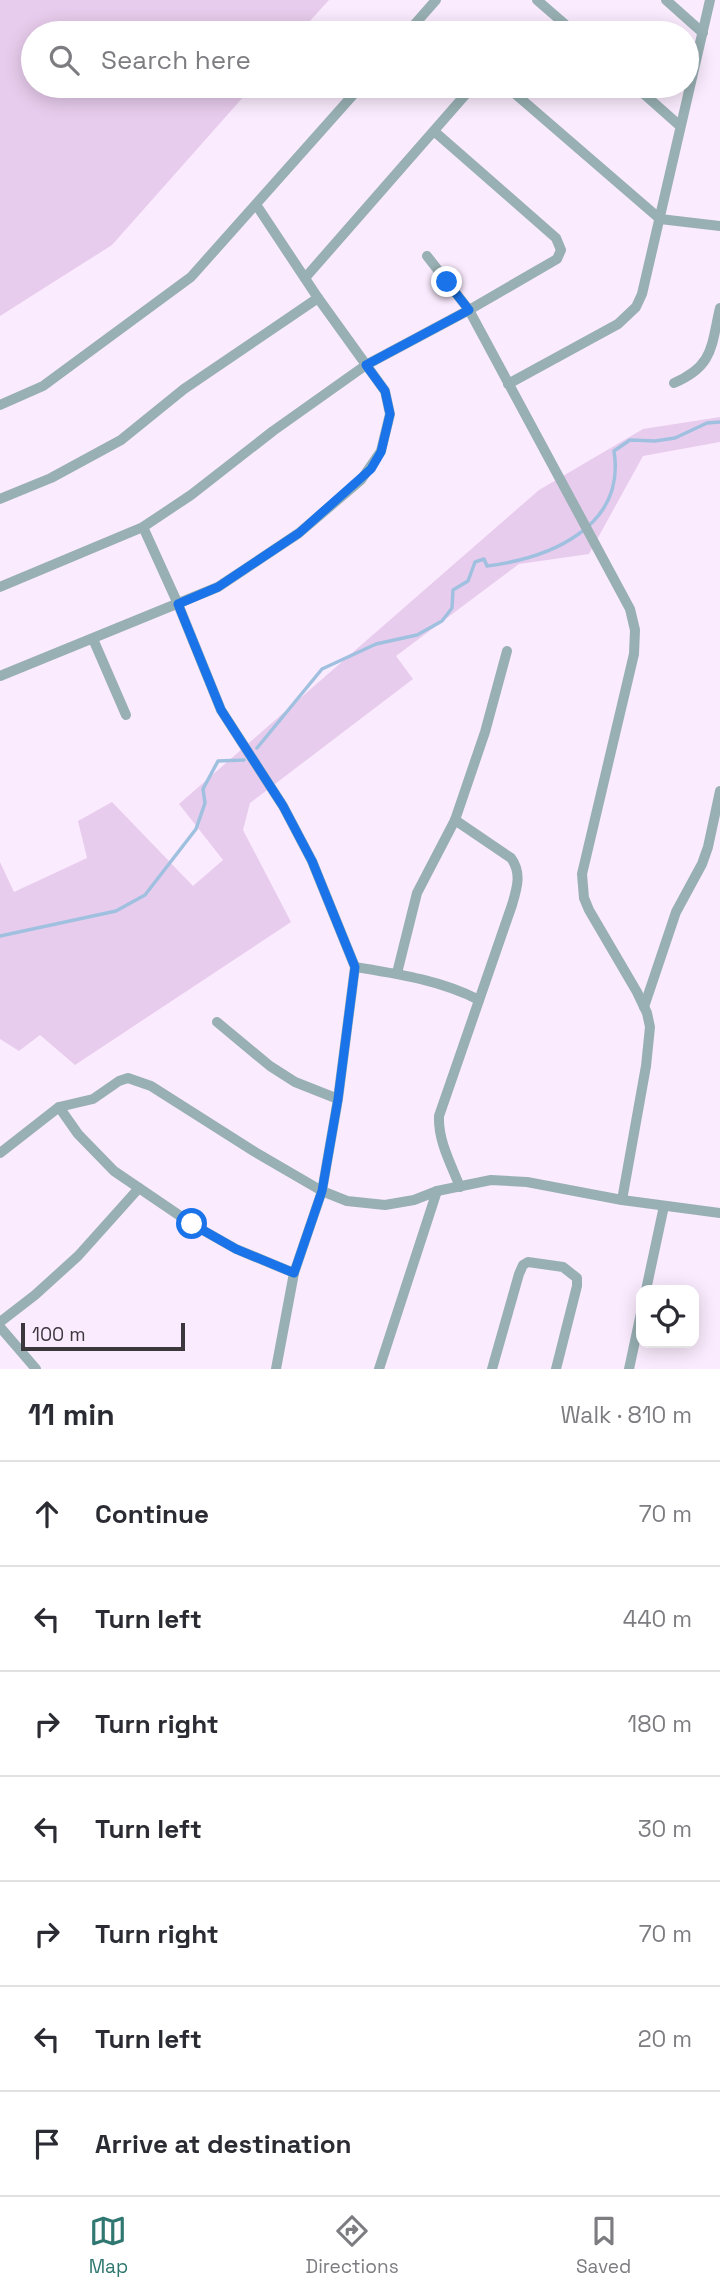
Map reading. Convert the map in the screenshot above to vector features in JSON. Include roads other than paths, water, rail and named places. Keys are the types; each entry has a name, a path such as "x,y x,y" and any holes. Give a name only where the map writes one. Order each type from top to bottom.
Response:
{"street":[{"path":"418,21 436,0"},
{"path":"537,0 561,21"},
{"path":"666,0 690,21"},
{"path":"699,49 710,0"},
{"path":"699,29 703,33"},
{"path":"0,405 43,386 177,289 209,260 351,98"},
{"path":"305,278 463,98"},
{"path":"520,98 660,219 720,226"},
{"path":"648,98 680,126"},
{"path":"508,384 603,334 629,316 642,295 687,98"},
{"path":"0,587 143,527 191,495 366,365 557,259 561,250 556,238 435,132"},
{"path":"0,676 218,587 299,533 371,469 381,452 390,414 385,391 318,298 257,206"},
{"path":"427,256 469,310 630,609 634,622 636,640 582,874 584,898 644,1007 650,1027 650,1046 622,1200"},
{"path":"0,499 51,478 121,440 184,389 318,298"},
{"path":"674,383 695,373 705,360 712,346 720,308"},
{"path":"143,527 221,710 283,806 312,861 355,967 338,1099 322,1191 294,1273 276,1369"},
{"path":"93,639 126,715"},
{"path":"397,974 417,893 455,820 485,732 507,651"},
{"path":"644,1007 676,912 705,856 720,790"},
{"path":"455,820 511,858 517,866 517,888 512,905 439,1116 442,1142 460,1186"},
{"path":"355,967 447,986 480,1000"},
{"path":"217,1022 270,1066 295,1082 338,1099"},
{"path":"0,1153 59,1107 93,1099 119,1081 136,1079 322,1191 347,1201 385,1205 414,1200 460,1186 491,1181 527,1182 622,1200 720,1213"},
{"path":"59,1107 78,1134 114,1171 192,1224 236,1249 294,1273"},
{"path":"36,1369 0,1324 78,1256 139,1188"},
{"path":"379,1369 437,1191"},
{"path":"647,1285 664,1206"},
{"path":"492,1369 519,1274 523,1265 528,1262 563,1267 577,1278 556,1369"},
{"path":"629,1369 636,1336"}],"waterway":[{"path":"257,748 322,669 376,644 417,635 442,621 452,608 453,590 468,581 475,562 484,559 487,566 511,562 558,546 579,534 596,519 608,500 615,477 614,451 630,440 655,441 675,438 707,423 720,422"},
{"path":"0,936 116,911 145,895 196,829 205,803 203,789 218,761 244,760"}]}
